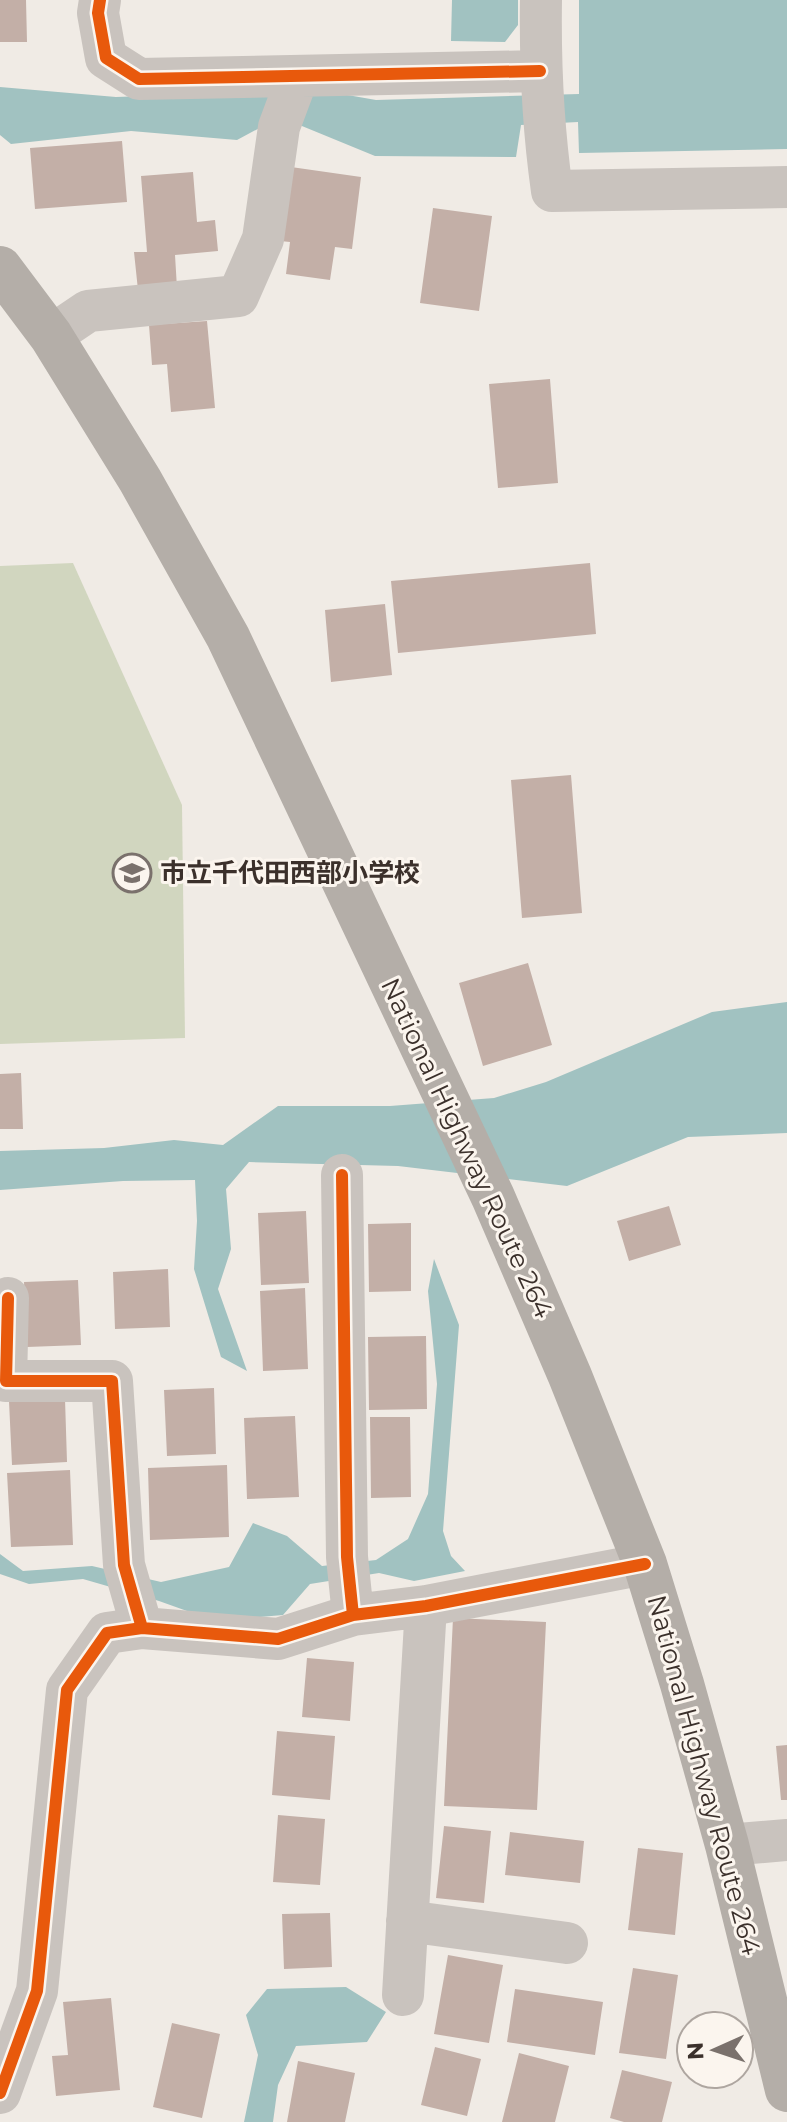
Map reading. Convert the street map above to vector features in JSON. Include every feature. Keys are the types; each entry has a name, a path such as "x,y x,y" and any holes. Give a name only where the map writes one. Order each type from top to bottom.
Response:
{"highway":[{"name":"National Highway Route 264","path":"0,268 51,336 140,480 228,637 493,1197 570,1376 645,1564 727,1845 787,2090"}],"street":[{"path":"100,0 98,13 106,58 139,79 540,71"},
{"path":"541,0 540,71 552,191 787,187"},
{"path":"51,336 88,311 238,296 263,239 279,127 298,76"},
{"path":"342,1175 350,1585"},
{"path":"8,1298 6,1381 112,1381 124,1565 142,1628"},
{"path":"350,1585 426,1606 645,1564"},
{"path":"0,2093 37,1991 67,1690 107,1633 142,1628 278,1639 350,1585"},
{"path":"403,1995 426,1606"},
{"path":"727,1845 787,1840"},
{"path":"407,1921 567,1943"}],"green space":[{"path":"73,563 182,805 185,1038 0,1044 0,566"}],"water":[{"path":"452,0 518,0 518,25 505,42 451,41"},
{"path":"579,0 787,0 787,149 579,153 578,122 521,125 516,157 375,156 280,117 237,140 131,131 11,144 0,135 0,87 116,97 319,90 376,100 579,94"},
{"path":"787,1002 787,1133 688,1137 567,1186 398,1166 249,1162 226,1189 231,1249 218,1289 247,1371 221,1357 194,1269 197,1221 195,1180 123,1181 0,1190 0,1151 104,1148 174,1140 223,1145 278,1106 390,1106 494,1098 546,1082 712,1012"},
{"path":"434,1259 459,1325 443,1531 451,1556 465,1571 414,1581 379,1573 310,1584 283,1615 215,1621 83,1579 29,1584 0,1574 0,1554 23,1571 92,1566 161,1582 229,1567 253,1523 287,1536 322,1566 376,1560 408,1539 428,1494 437,1384 428,1291"},
{"path":"346,1987 386,2012 367,2042 296,2046 278,2085 273,2122 244,2122 258,2055 246,2015 267,1989"}],"building":[{"path":"0,0 26,0 27,42 0,42"},
{"path":"122,141 127,202 35,209 30,148"},
{"path":"291,167 361,177 352,249 335,247 330,280 286,274 290,242 280,241"},
{"path":"193,172 197,222 215,220 218,251 175,255 177,288 138,290 134,252 147,252 141,176"},
{"path":"433,208 492,216 479,311 420,303"},
{"path":"207,321 215,408 171,412 167,364 152,365 149,325"},
{"path":"550,379 558,483 498,488 489,384"},
{"path":"590,563 596,634 398,653 391,581"},
{"path":"385,604 392,675 331,682 325,610"},
{"path":"571,775 582,913 522,918 511,780"},
{"path":"528,963 552,1045 483,1066 459,983"},
{"path":"21,1073 23,1129 0,1129 0,1074"},
{"path":"669,1206 681,1245 629,1261 617,1221"},
{"path":"306,1211 309,1283 261,1285 258,1213"},
{"path":"411,1223 411,1291 369,1292 368,1224"},
{"path":"168,1269 170,1327 115,1329 113,1272"},
{"path":"78,1280 81,1345 27,1347 24,1282"},
{"path":"305,1288 308,1369 263,1371 260,1291"},
{"path":"426,1336 427,1409 369,1410 368,1337"},
{"path":"214,1388 216,1454 167,1456 164,1390"},
{"path":"65,1399 67,1462 12,1465 9,1401"},
{"path":"295,1416 299,1497 247,1499 244,1418"},
{"path":"370,1417 410,1417 411,1497 371,1498"},
{"path":"227,1465 229,1537 150,1540 148,1468"},
{"path":"70,1470 73,1545 11,1547 7,1473"},
{"path":"453,1618 546,1622 537,1810 444,1806"},
{"path":"307,1658 354,1662 350,1721 302,1717"},
{"path":"277,1731 335,1736 330,1800 272,1795"},
{"path":"787,1745 787,1800 781,1800 776,1746"},
{"path":"278,1815 325,1819 320,1885 273,1882"},
{"path":"444,1826 491,1831 484,1903 436,1898"},
{"path":"510,1832 584,1841 580,1883 505,1875"},
{"path":"638,1848 683,1853 675,1935 628,1930"},
{"path":"330,1913 332,1967 284,1969 282,1914"},
{"path":"448,1955 503,1965 489,2043 434,2034"},
{"path":"633,1968 678,1975 666,2059 619,2053"},
{"path":"515,1989 603,2002 595,2055 507,2042"},
{"path":"111,1998 120,2090 56,2096 52,2056 68,2055 63,2002"},
{"path":"172,2023 220,2034 202,2118 153,2107"},
{"path":"435,2047 481,2059 467,2116 421,2105"},
{"path":"519,2053 569,2066 555,2122 502,2122"},
{"path":"298,2061 355,2073 345,2122 287,2122"},
{"path":"622,2070 672,2082 662,2122 624,2122 610,2118"}],"cycle path":[{"path":"100,0 98,13 106,58 139,79 540,71"},
{"path":"342,1175 347,1557 353,1615"},
{"path":"8,1298 6,1381 112,1381 124,1565 142,1628"},
{"path":"0,2093 37,1991 67,1690 107,1633 142,1628 278,1639 353,1615 426,1606 645,1564"}],"place":[{"name":"市立千代田西部小学校","path":"132,873"}]}
